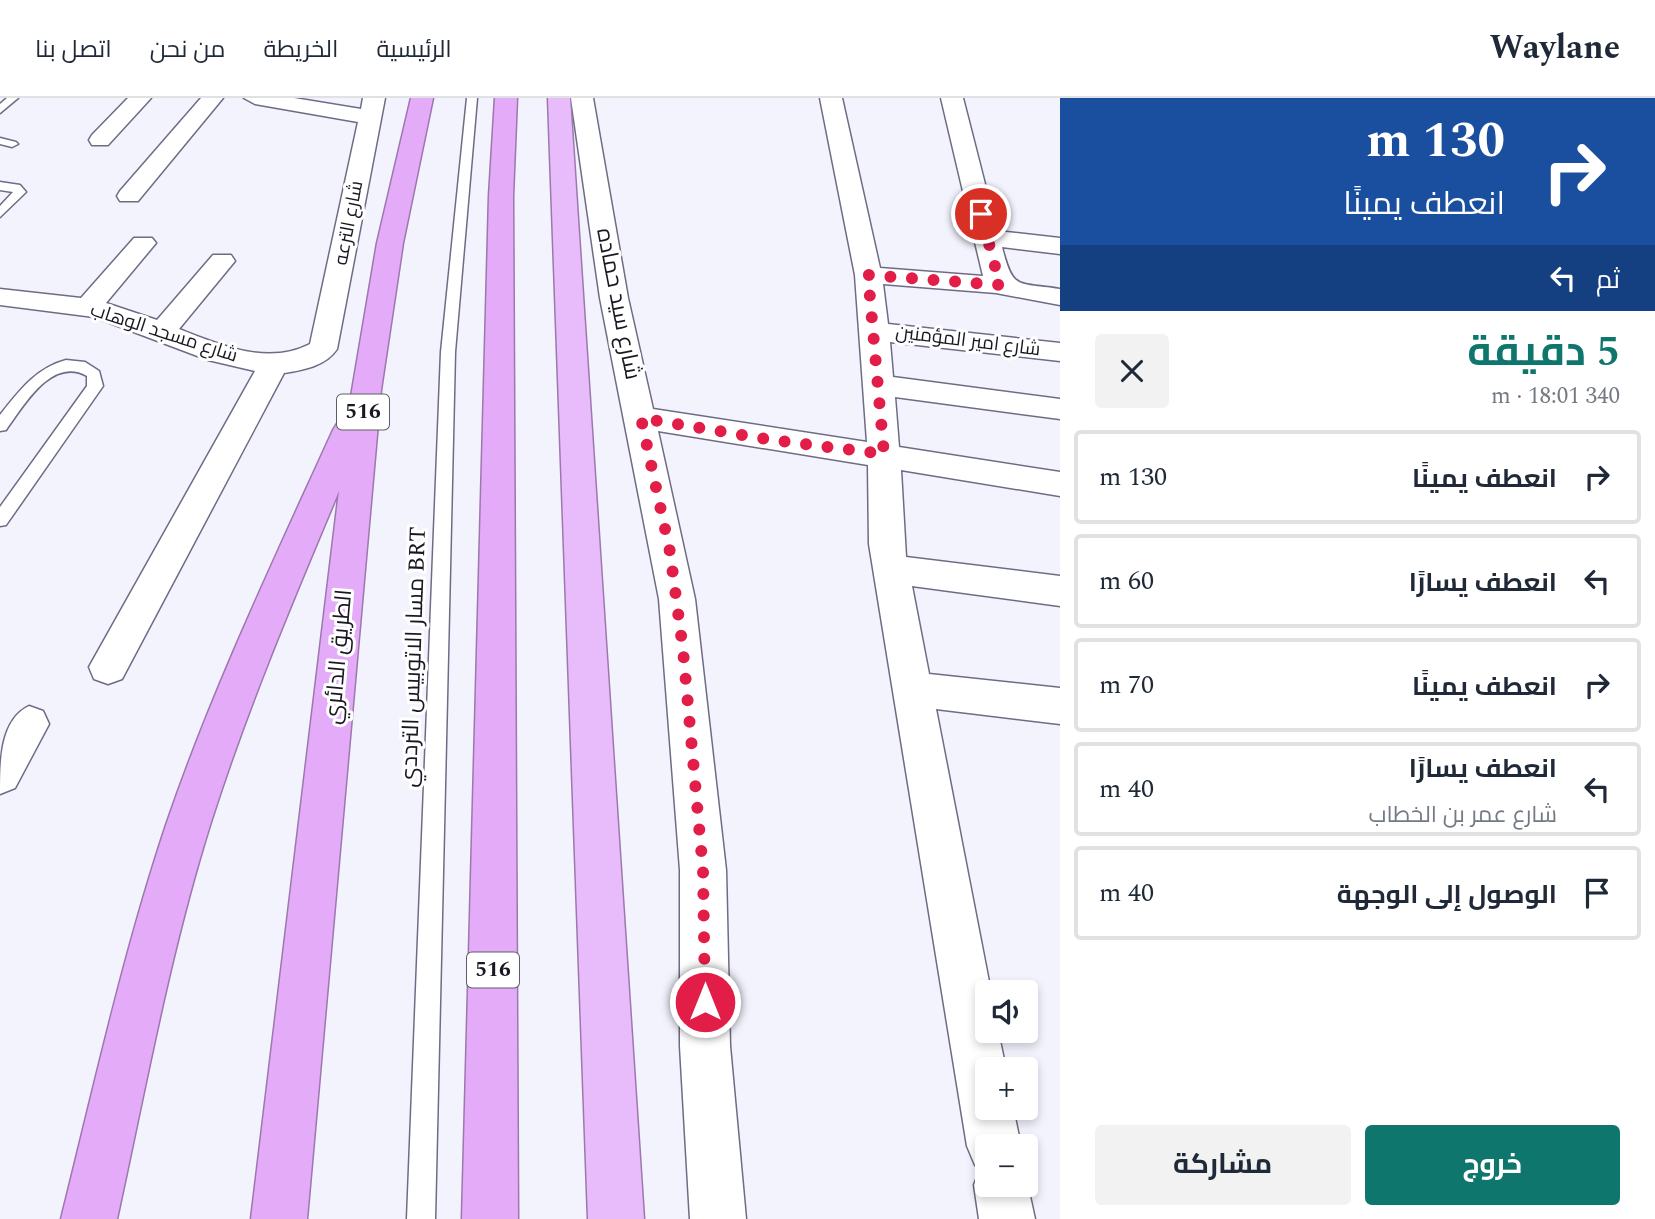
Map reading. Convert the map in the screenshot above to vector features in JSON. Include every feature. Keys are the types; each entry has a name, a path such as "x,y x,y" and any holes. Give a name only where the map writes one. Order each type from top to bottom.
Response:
{"highway":[{"name":"الطريق الدائري","path":"279,1219 333,729 366,390 390,243 422,98"},
{"name":"516","path":"490,1219 498,721 501,196 506,98"},
{"path":"559,98 593,724 616,1219"},
{"path":"89,1219 151,958 192,814 252,652 366,390"}],"street":[{"path":"100,140 140,98"},
{"path":"129,196 212,98"},
{"path":"256,98 372,107"},
{"name":"شارع سيد حماده","path":"582,98 614,299 670,552 683,650 703,870 705,1046 719,1219"},
{"path":"831,98 868,275 875,331 884,454 885,534 992,1134"},
{"path":"952,98 1000,285"},
{"name":"شارع الترعه","path":"323,349 372,107"},
{"path":"986,237 1060,246"},
{"path":"88,307 143,243"},
{"path":"160,334 222,261"},
{"path":"868,275 1000,285 1008,289 1060,297"},
{"name":"شارع مسجد الوهاب","path":"0,297 88,307 213,352 274,363 302,362 323,349"},
{"name":"شارع امير المؤمنين","path":"875,331 1060,352"},
{"path":"108,667 274,363"},
{"path":"878,385 1060,409"},
{"path":"641,418 772,440 884,454 1060,484"},
{"path":"892,569 1060,591"},
{"path":"912,689 1060,706"},
{"path":"0,774 29,724"},
{"path":"1003,1197 1007,1219"}],"lane":[{"path":"0,110 13,98"},
{"name":"مسار الاتوبيس الترددي BRT","path":"421,1219 448,352 472,98"},
{"path":"0,141 12,144"},
{"path":"0,186 16,188 20,192 0,213"},
{"path":"0,426 41,375 71,366 89,369 94,374 95,386 0,520"}],"route":[{"path":"705,1002 703,870 683,650 670,552 641,418 772,440 884,454 868,275 1000,285 981,214"}]}
